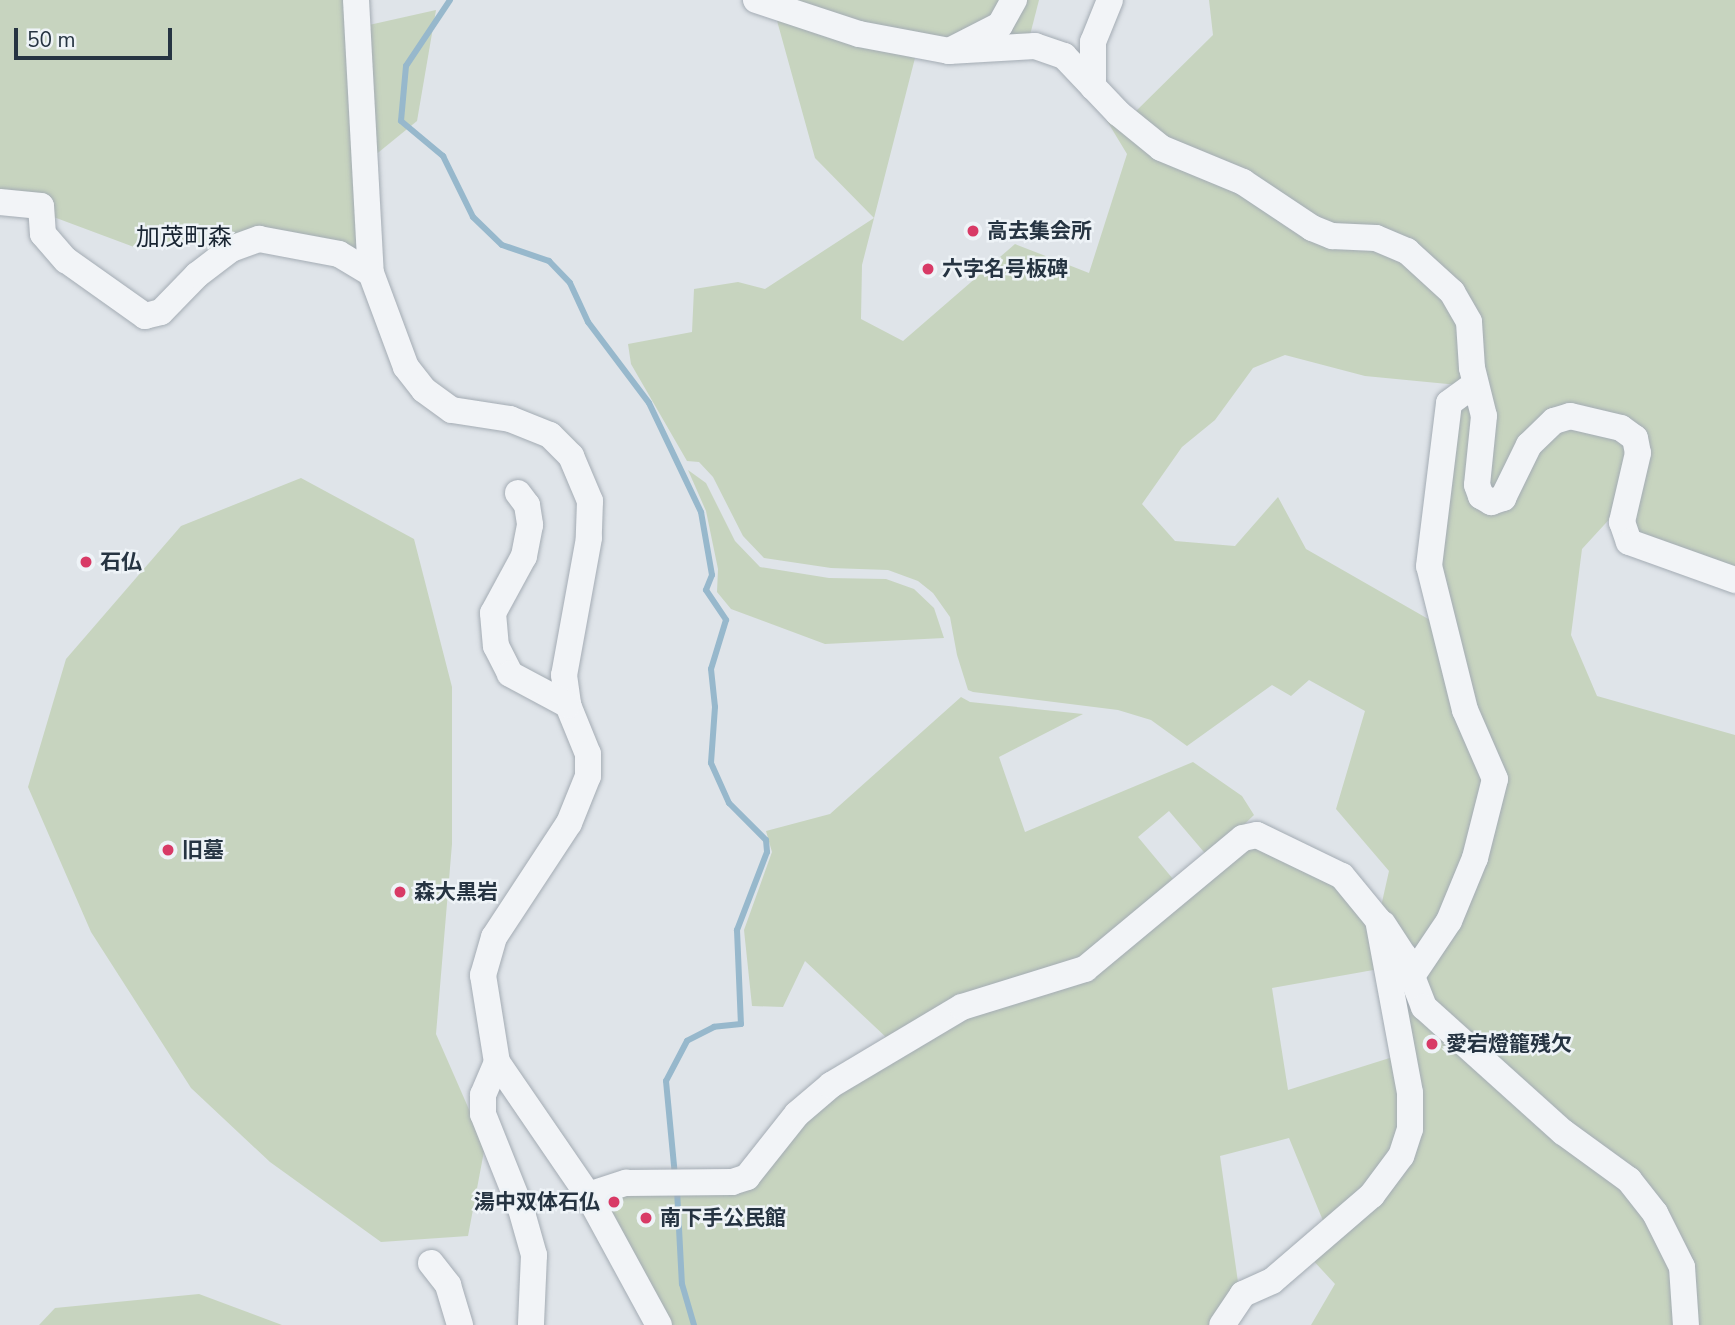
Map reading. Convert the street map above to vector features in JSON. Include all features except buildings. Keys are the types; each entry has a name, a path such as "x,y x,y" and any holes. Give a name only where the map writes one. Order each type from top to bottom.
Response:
{"street":[{"path":"356,0 371,273 406,366 424,390 452,410 532,426 558,441 577,466 590,502 589,526 564,675 568,705 582,731 588,776 569,823 488,949 483,975 497,1062 588,1195 659,1325"},
{"path":"756,0 859,34 948,51 1035,46 1064,56 1147,139 1243,182 1312,228 1332,236 1376,238 1416,258 1444,283 1464,310 1475,384 1486,432 1477,485 1487,501 1503,498 1529,445 1554,421 1570,416 1621,428 1635,438 1638,453 1622,522 1629,542 1735,580"},
{"path":"948,51 1000,25 1014,0"},
{"path":"1094,87 1093,42 1110,0"},
{"path":"0,202 41,206 43,234 66,260 145,316 161,313 197,275 231,249 259,239 339,254 371,273"},
{"path":"1412,976 1449,921 1475,858 1495,779 1465,710 1429,566 1449,403 1475,384"},
{"path":"518,493 527,505 530,525 524,556 494,612 496,646 510,674 568,705"},
{"path":"588,1195 609,1185 732,1182 747,1177 811,1100 892,1045 962,1007 1085,969 1242,838 1257,835 1342,876 1391,932 1424,1007 1563,1132 1629,1180 1646,1202 1682,1267 1686,1325"},
{"path":"1223,1325 1242,1294 1272,1281 1331,1233 1372,1195 1401,1156 1410,1129 1410,1093 1378,920"},
{"path":"497,1062 483,1094 483,1114 521,1209 534,1255 531,1325"},
{"path":"431,1263 448,1285 460,1325"}],"green space":[{"path":"0,0 349,0 358,253 231,239 142,250 0,197"},
{"path":"790,0 1006,0 1000,12 947,39 862,23"},
{"path":"1022,0 1039,0 1029,39 991,43"},
{"path":"1209,0 1735,0 1735,573 1634,537 1644,453 1571,410 1490,495 1449,279 1333,229 1164,142 1131,116 1213,35"},
{"path":"436,10 417,121 374,156 369,25"},
{"path":"776,17 915,58 862,265 861,319 903,341 1015,244 1089,273 1127,154 1089,91 1143,144 1384,247 1453,303 1463,373 1458,385 1365,376 1285,355 1253,368 1215,420 1182,447 1142,504 1175,541 1235,546 1278,497 1306,549 1437,624 1488,772 1480,819 1420,958 1380,911 1389,871 1336,809 1365,711 1309,680 1291,696 1272,685 1187,746 1151,720 1118,710 973,692 968,690 957,655 950,617 933,593 918,581 888,570 831,568 764,558 743,536 713,477 699,462 687,461 631,364 628,344 692,332 694,289 738,282 765,289 874,218 815,158"},
{"path":"1474,399 1483,508 1540,443 1570,424 1628,442 1615,513 1582,549 1571,635 1597,696 1735,735 1735,1325 1692,1325 1676,1238 1429,1003 1423,984 1503,779 1479,724 1437,566 1456,407"},
{"path":"688,470 706,483 735,541 760,567 829,578 886,579 914,589 934,608 944,638 825,644 731,609 717,592 718,569 706,511"},
{"path":"301,478 414,539 452,687 452,844 436,1034 485,1146 468,1236 381,1242 270,1162 191,1088 91,932 28,787 66,659 181,526"},
{"path":"961,697 970,702 1083,714 999,757 1025,832 1193,762 1242,796 1254,815 1209,858 1169,811 1138,837 1178,885 1096,954 889,1040 805,961 783,1007 752,1006 744,930 772,852 766,831 830,814"},
{"path":"1246,844 1325,873 1373,922 1379,969 1272,988 1288,1090 1396,1056 1403,1094 1395,1154 1326,1228 1289,1138 1220,1156 1239,1289 1215,1325 669,1325 604,1202 608,1193 733,1188 801,1118 964,1013 1074,981"},
{"path":"1393,983 1625,1185 1665,1244 1679,1325 1311,1325 1335,1284 1310,1257 1406,1159"},
{"path":"199,1294 282,1325 39,1325 55,1308"}],"waterway":[{"path":"450,0 406,66 401,121 443,156 473,217 502,245 549,261 570,283 588,322 649,403 701,512 712,575 706,590 726,620 711,669 715,707 711,763 729,803 766,840 767,852 737,930 741,1024 714,1027 687,1041 666,1081 675,1176"},
{"path":"677,1190 682,1284 694,1325"}],"place":[{"name":"高去集会所","path":"973,231"},
{"name":"六字名号板碑","path":"928,269"},
{"name":"石仏","path":"86,562"},
{"name":"旧墓","path":"168,850"},
{"name":"森大黒岩","path":"400,892"},
{"name":"愛宕燈籠残欠","path":"1432,1044"},
{"name":"湯中双体石仏","path":"614,1202"},
{"name":"南下手公民館","path":"646,1218"}],"district":[{"name":"加茂町森","path":"184,238"}]}
